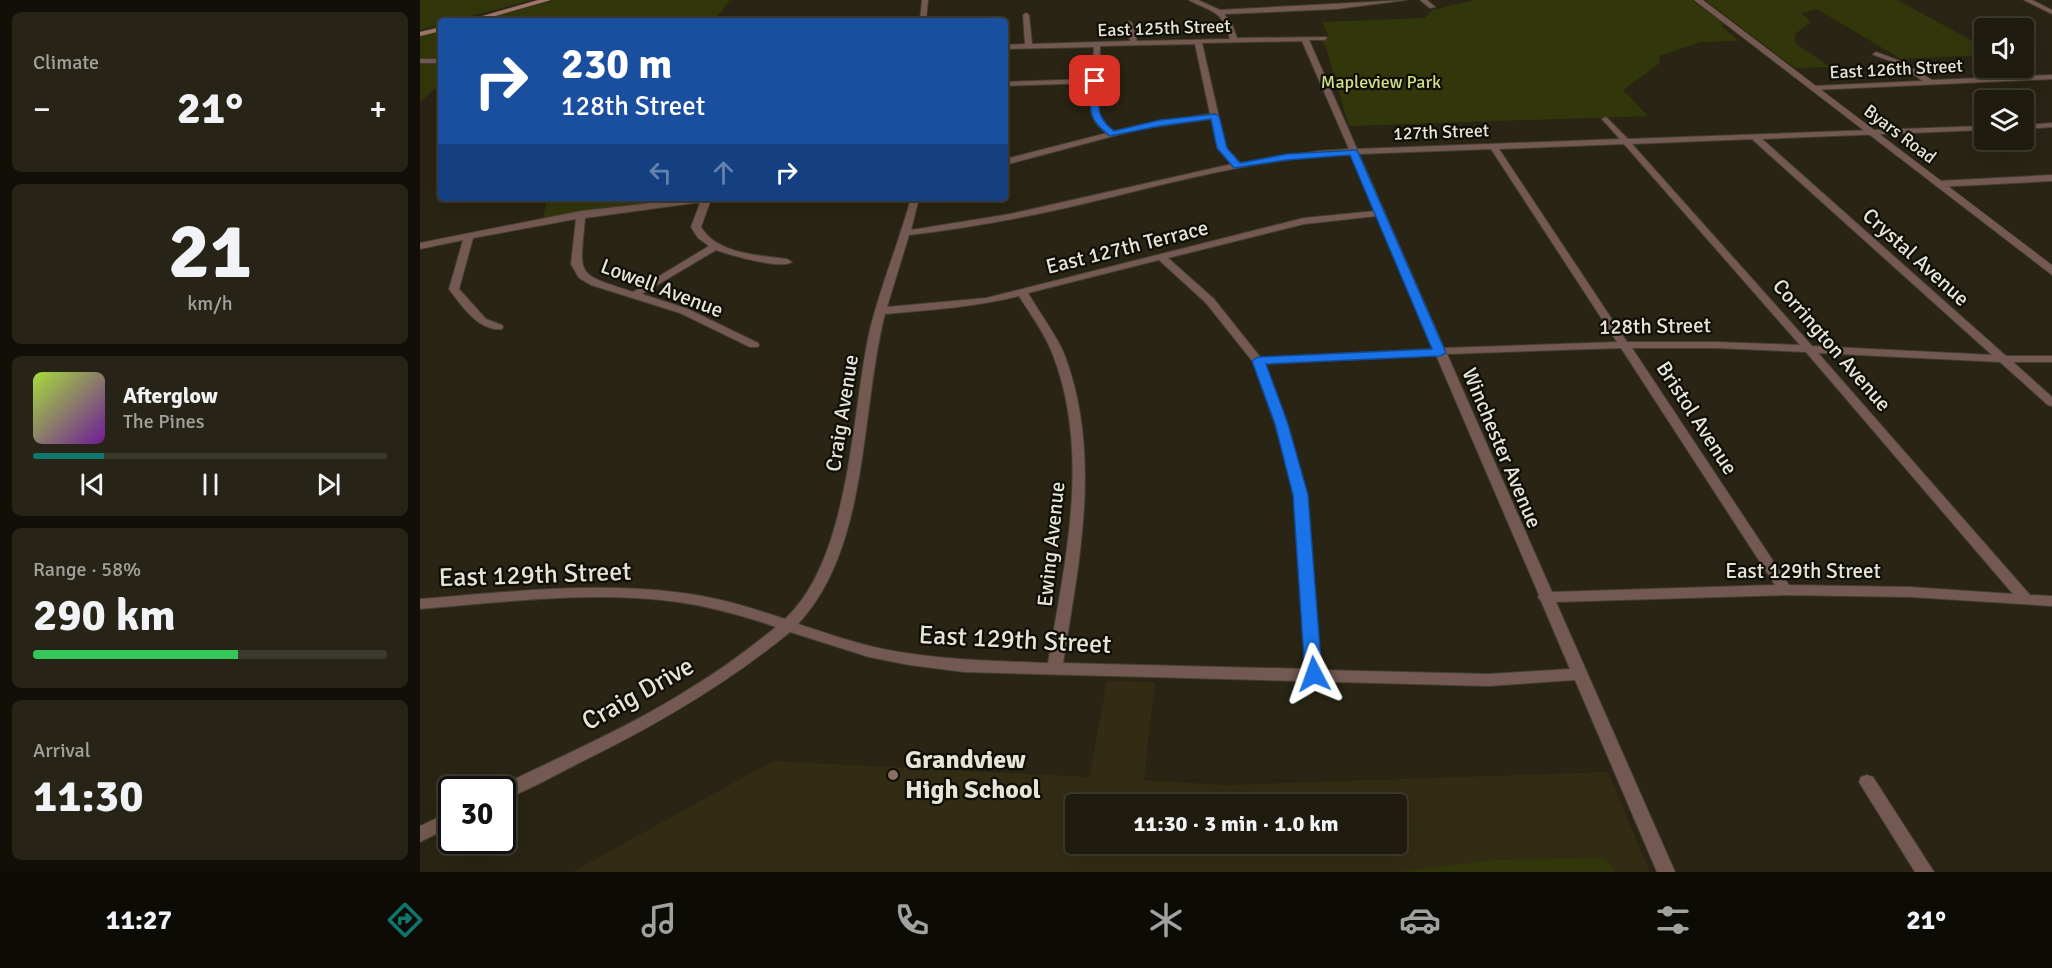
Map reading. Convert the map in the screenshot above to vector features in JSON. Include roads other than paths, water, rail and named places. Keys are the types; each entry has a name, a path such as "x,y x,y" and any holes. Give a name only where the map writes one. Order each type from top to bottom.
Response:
{"main road":[{"path":"480,18 546,0"},
{"path":"420,34 438,29"}],"street":[{"path":"923,18 925,0"},
{"path":"1192,0 1219,12 1231,24 1234,41"},
{"path":"1304,0 1308,7"},
{"path":"1219,12 1363,5 1403,0"},
{"path":"1423,0 1432,7"},
{"name":"Byars Road","path":"1698,0 2052,271"},
{"path":"2027,0 2052,12"},
{"path":"1026,15 1029,46"},
{"path":"1129,23 1134,44"},
{"name":"East 125th Street","path":"1008,47 1324,38"},
{"name":"Winchester Avenue","path":"1305,39 1440,353 1549,597 1579,674 1666,872"},
{"path":"1198,42 1222,148 1238,166"},
{"path":"1097,45 1095,116 1100,125 1113,134"},
{"path":"1876,54 1898,62 1931,83"},
{"path":"420,61 438,61"},
{"name":"East 126th Street","path":"1813,88 2052,77"},
{"path":"1008,84 1095,81"},
{"path":"1008,161 1160,123 1215,116"},
{"name":"Corrington Avenue","path":"1606,119 2026,599"},
{"path":"2034,126 2052,125"},
{"name":"127th Street","path":"906,233 987,223 1287,157 1354,152 1974,128"},
{"name":"Crystal Avenue","path":"1756,138 2052,403"},
{"name":"Bristol Avenue","path":"1494,147 1785,590"},
{"path":"1938,184 2052,178"},
{"path":"420,246 582,214 697,201"},
{"path":"706,201 696,227 704,240 714,247 787,262"},
{"name":"Craig Avenue","path":"788,625 802,610 821,578 845,519 876,328 914,201"},
{"name":"East 127th Terrace","path":"881,311 959,305 1022,292 1304,221 1380,213"},
{"name":"Lowell Avenue","path":"582,214 576,264 582,276 595,284 684,311 754,345"},
{"path":"469,236 454,289 482,321 498,327"},
{"path":"634,295 714,247"},
{"path":"1161,257 1210,301 1235,329 1258,361 1281,424 1300,495 1314,674"},
{"name":"Ewing Avenue","path":"1022,292 1058,354 1070,391 1077,429 1079,506 1055,668"},
{"name":"128th Street","path":"1258,361 1626,345 1717,345 2004,360 2052,360"},
{"name":"East 129th Street","path":"1549,597 1785,590 1910,592 2052,601"},
{"name":"East 129th Street","path":"420,604 593,592 633,593 711,603 857,648 912,660 964,666 1488,680 1579,674"},
{"name":"Craig Drive","path":"516,786 660,715 733,670 788,625"},
{"path":"1868,782 1925,872"},
{"path":"420,834 438,825"}],"place":[{"name":"Grandview High School","path":"893,775"}],"park label":[{"name":"Mapleview Park","path":"1381,82"}]}
